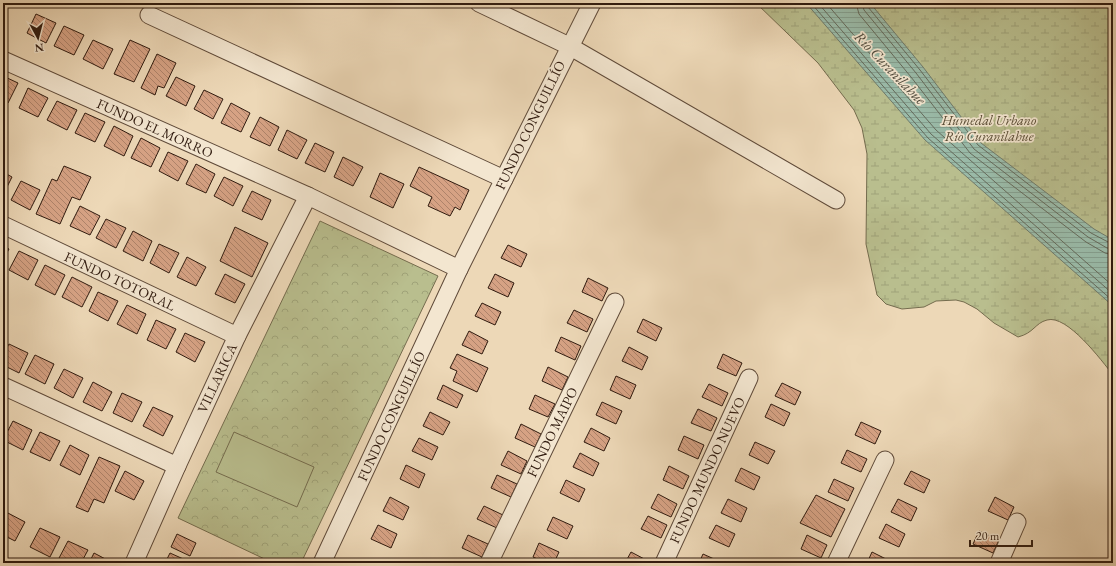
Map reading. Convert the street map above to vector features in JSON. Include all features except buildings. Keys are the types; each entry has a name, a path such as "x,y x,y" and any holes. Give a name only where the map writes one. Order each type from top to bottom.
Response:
{"street":[{"path":"479,3 570,46 836,200"},
{"name":"FUNDO CONGUILLÍO","path":"322,563 459,268 592,3"},
{"path":"149,15 504,179"},
{"name":"FUNDO EL MORRO","path":"3,60 308,196"},
{"path":"308,196 459,268"},
{"name":"VILLARICA","path":"134,563 237,336 308,196"},
{"name":"FUNDO TOTORAL","path":"3,225 237,336"},
{"name":"FUNDO MAIPO","path":"489,563 615,302"},
{"name":"FUNDO MUNDO NUEVO","path":"664,563 749,378"},
{"path":"3,386 177,466"},
{"path":"836,563 885,460"},
{"path":"999,563 1017,522"}],"green space":[{"name":"Humedal Urbano Río Curanilahue","path":"756,3 1113,3 1113,375 1093,350 1074,331 1055,320 1043,321 1028,333 1018,337 994,323 977,309 964,302 956,300 936,301 924,307 902,309 886,304 877,295 866,244 867,154 862,128 854,110 818,63"},
{"path":"320,221 438,276 301,563 273,563 178,518"},
{"path":"234,432 314,467 297,507 216,472"}],"water":[{"name":"Río Curanilahue","path":"806,3 870,3 923,67 981,143 1094,229 1113,240 1113,306 925,140"}]}
